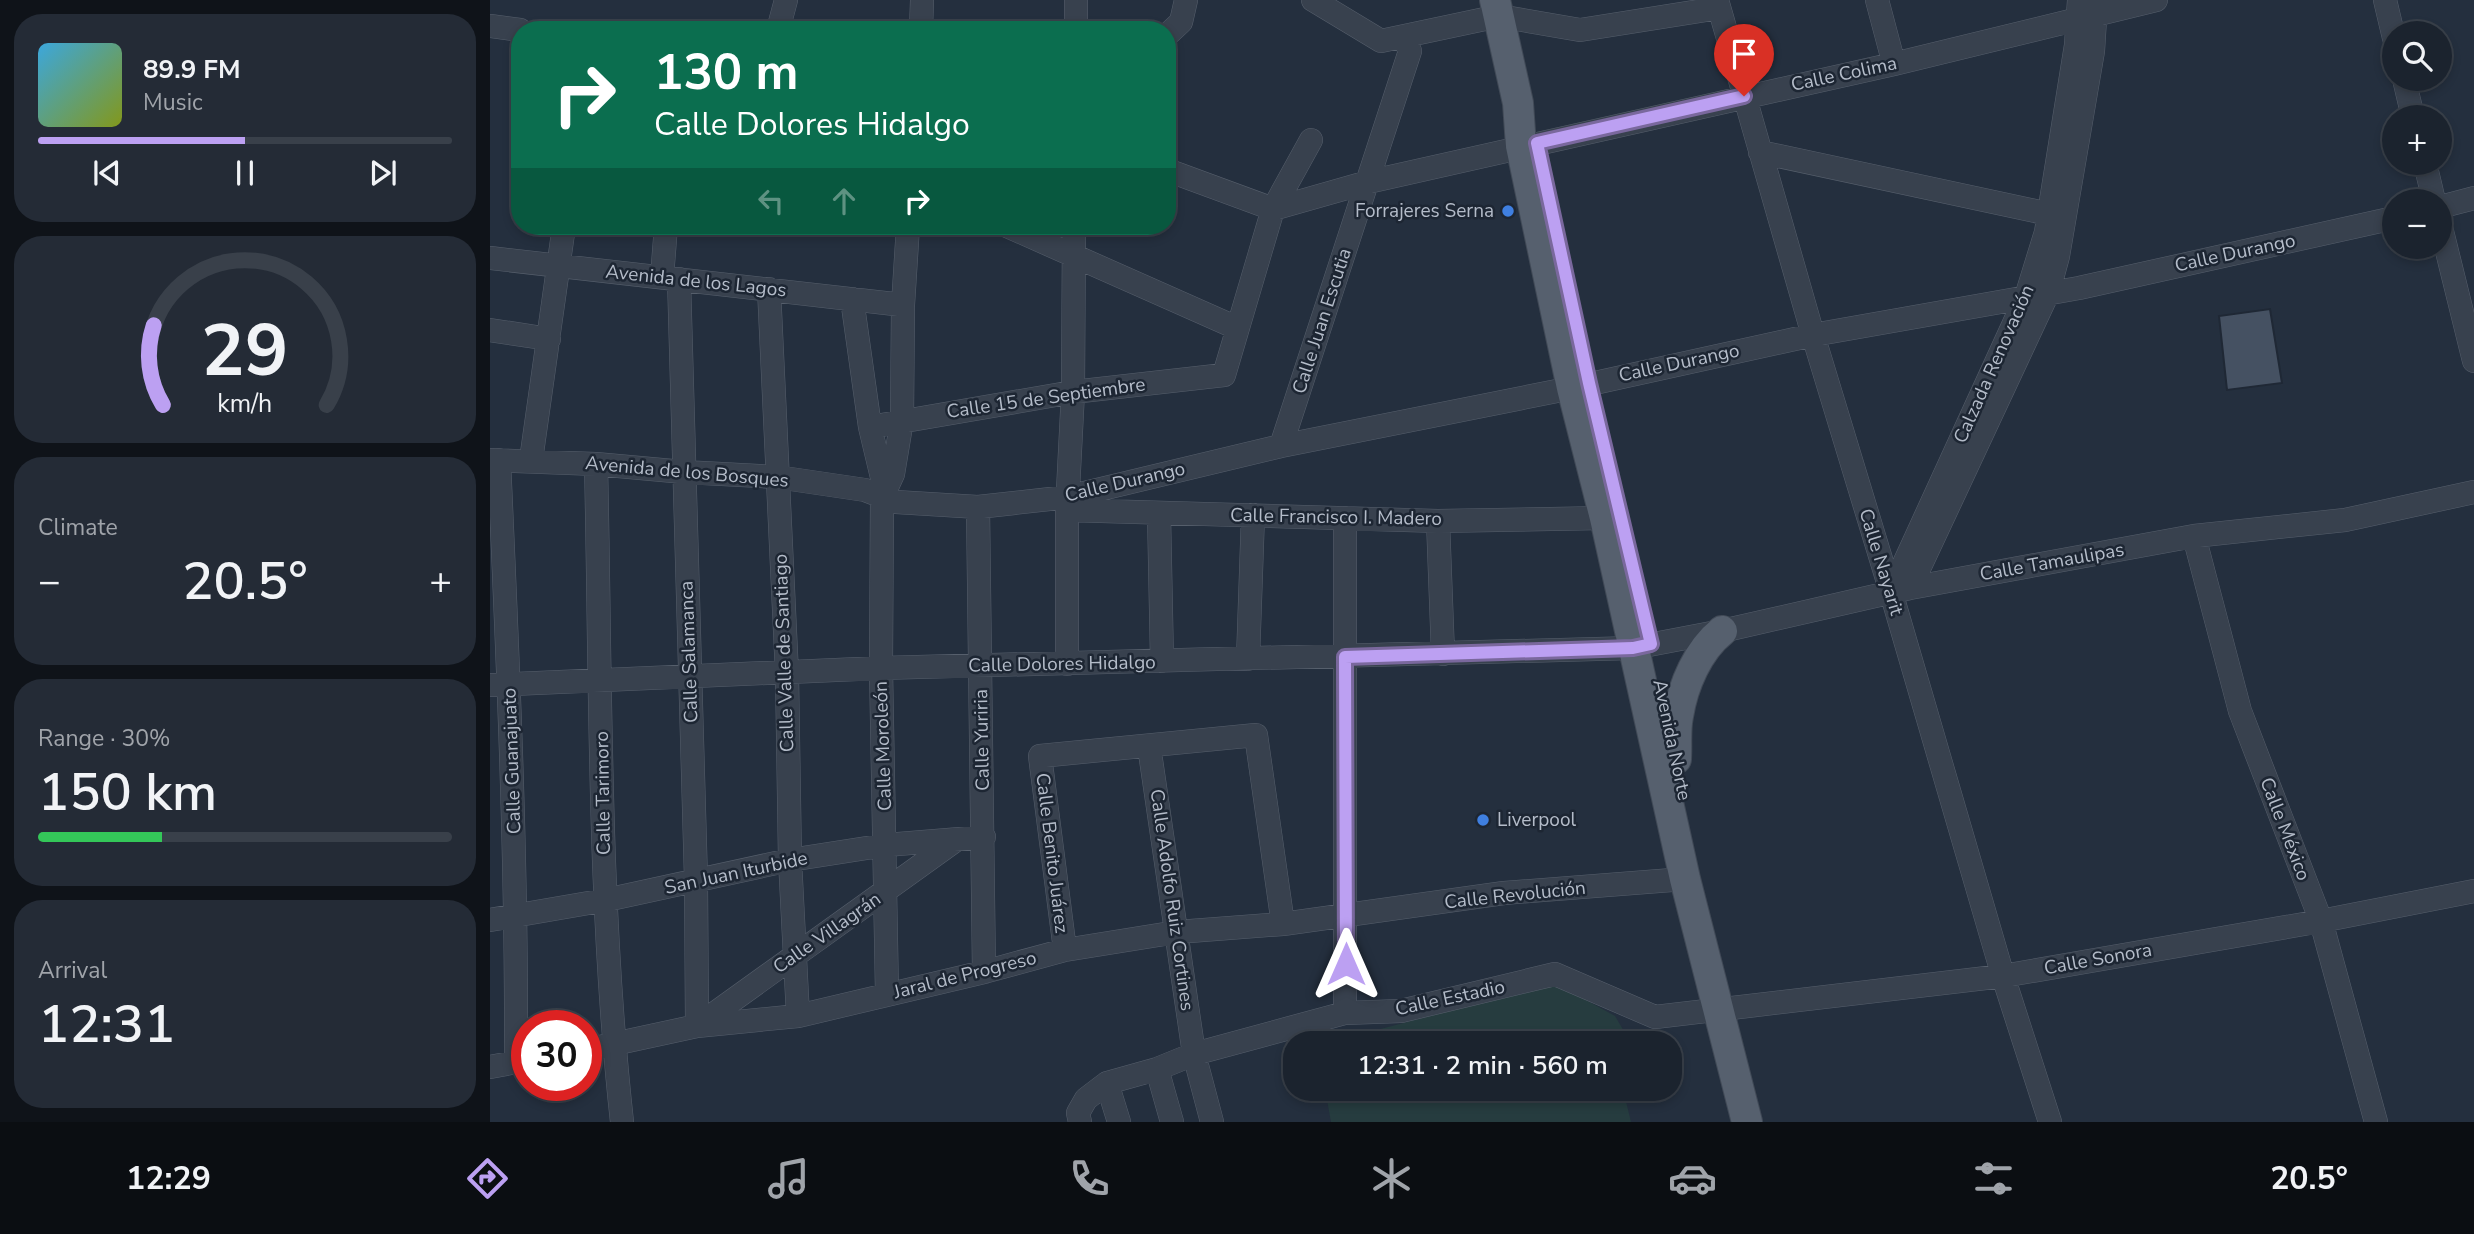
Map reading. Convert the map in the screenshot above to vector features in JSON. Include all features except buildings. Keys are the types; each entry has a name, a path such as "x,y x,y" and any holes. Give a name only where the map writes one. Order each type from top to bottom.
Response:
{"main road":[{"path":"1497,8 1580,385"},
{"name":"Avenida Norte","path":"1580,385 1605,518 1676,759 1721,968 1732,1058 1747,1122"},
{"name":"Avenida Norte","path":"1580,385 1642,646 1685,880 1724,1009"},
{"path":"1676,759 1678,716 1689,678 1708,641 1722,631"},
{"path":"1685,880 1695,891 1714,955 1721,968"}],"street":[{"path":"780,21 786,0"},
{"path":"921,21 922,0"},
{"path":"1076,0 1076,21"},
{"path":"1176,27 1181,22 1186,0"},
{"path":"1313,0 1381,41 1404,37 1497,8 1580,30 1718,4"},
{"path":"1877,0 1894,64"},
{"name":"Calle Colima","path":"1273,208 1367,182 1529,144 1894,64 2087,9 2156,0"},
{"path":"2385,0 2390,21"},
{"name":"Calle Nayarit","path":"1718,4 1812,335 1900,590 2003,976 2050,1122"},
{"name":"Calzada Renovación","path":"2037,295 2076,45 2087,9"},
{"name":"Calzada Renovación","path":"1900,590 2037,295 2063,229 2093,51 2087,9"},
{"path":"490,26 511,29"},
{"name":"Calle Juan Escutia","path":"1281,446 1410,51 1404,37"},
{"path":"1028,235 1237,328 1273,208 1311,140"},
{"path":"1760,152 2049,214"},
{"path":"1176,173 1273,208"},
{"path":"2452,204 2474,198"},
{"name":"Calle Durango","path":"884,494 896,502 978,507 1068,503 1281,446 1812,335 2037,295 2382,221"},
{"path":"531,460 563,235"},
{"name":"Calle Salamanca","path":"667,235 684,472 696,880 697,1026"},
{"path":"884,494 893,474 902,420 903,305 907,235"},
{"path":"1067,664 1074,235"},
{"name":"Avenida de los Lagos","path":"490,258 903,305"},
{"path":"2449,259 2474,360"},
{"name":"Calle Valle de Santiago","path":"769,289 787,674 790,860 798,1016"},
{"path":"852,299 870,427 884,494"},
{"name":"Calle 15 de Septiembre","path":"870,427 1073,392 1223,375 1237,328"},
{"path":"490,330 549,339"},
{"name":"Avenida de los Bosques","path":"494,460 531,460 777,477 884,494"},
{"name":"Calle Guanajuato","path":"494,460 500,684 517,915 520,1010"},
{"name":"Calle Tarimoro","path":"596,464 606,900 614,1045 622,1122"},
{"name":"Calle Tamaulipas","path":"1642,646 1722,631 1900,590 2194,536 2345,520 2474,492"},
{"name":"Calle Moroleón","path":"884,494 881,668 887,994"},
{"name":"Calle Francisco I. Madero","path":"1068,503 1159,513 1438,521 1605,518"},
{"name":"Calle Yuriria","path":"978,507 984,972"},
{"path":"1159,513 1162,661"},
{"path":"1248,659 1253,515"},
{"path":"1345,518 1345,1013"},
{"path":"1438,521 1443,654"},
{"name":"Calle México","path":"2194,536 2240,711 2321,921 2376,1122"},
{"name":"Calle Dolores Hidalgo","path":"500,684 881,668 1345,657 1642,646"},
{"path":"1149,746 1256,736 1283,924"},
{"name":"Calle Benito Juárez","path":"1065,950 1040,756 1149,746"},
{"name":"Calle Adolfo Ruiz Cortines","path":"1149,746 1194,1054 1212,1122"},
{"name":"San Juan Iturbide","path":"490,920 606,900 790,860 886,845 984,837"},
{"name":"Calle Villagrán","path":"697,1026 956,840"},
{"name":"Calle Revolución","path":"1346,915 1504,893 1685,880"},
{"name":"Calle Sonora","path":"1724,1009 2003,976 2321,921 2474,891"},
{"name":"Jaral de Progreso","path":"602,1047 697,1026 798,1016 1065,950 1177,932 1283,924 1346,915"},
{"name":"Calle Estadio","path":"1073,1119 1086,1098 1107,1083 1157,1069 1194,1054 1345,1013 1401,1012 1555,974 1655,1017 1724,1009"},
{"path":"490,1067 511,1063"},
{"path":"1157,1069 1172,1122"},
{"path":"1107,1083 1119,1122"}],"green space":[{"path":"1555,983 1615,1016 1624,1031 1373,1031"},
{"path":"1327,1101 1626,1101 1631,1122 1331,1122"}],"place":[{"name":"Forrajeres Serna","path":"1508,211"},
{"name":"Liverpool","path":"1483,820"}],"route":[{"path":"1346,964 1345,657 1633,648 1651,644 1589,383 1537,143 1744,96"}]}
